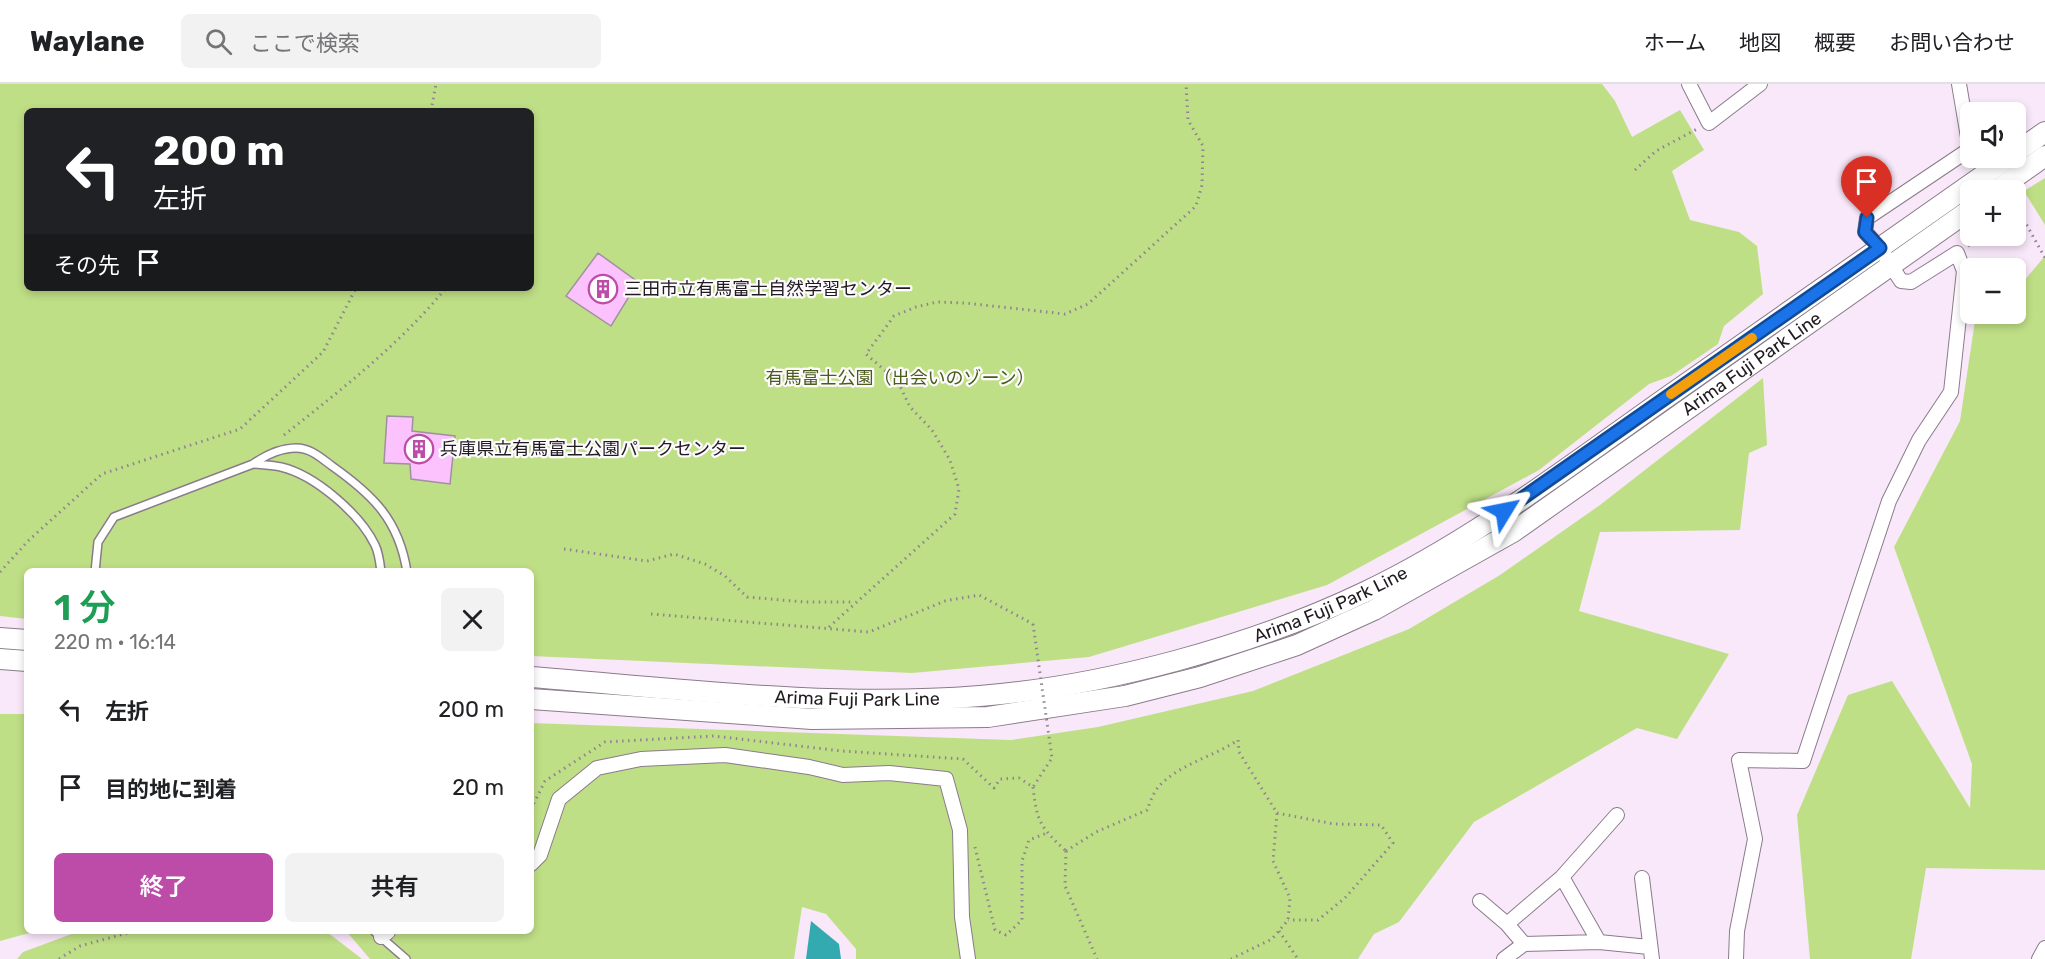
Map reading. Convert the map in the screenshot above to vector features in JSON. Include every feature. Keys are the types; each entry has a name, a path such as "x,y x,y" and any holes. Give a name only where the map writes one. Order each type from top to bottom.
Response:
{"main road":[{"path":"2026,145 2045,132"},
{"path":"2011,180 2045,156"},
{"name":"Arima Fuji Park Line","path":"534,677 814,700 921,700 984,696 1123,673 1290,625 1367,591 1504,511 1994,168"},
{"name":"Arima Fuji Park Line","path":"534,699 812,719 988,717 1125,696 1200,677 1298,645 1374,610 1513,532 1960,217"},
{"path":"0,638 24,640"},
{"path":"0,659 24,662"}],"street":[{"path":"1689,84 1709,123 1760,84"},
{"path":"1736,959 1737,931 1755,839 1739,760 1803,761 1889,501 1919,440 1951,392 1964,271 1957,253 1911,282 1901,281 1880,248 1865,232 1867,218 1970,149 1959,84"},
{"path":"534,861 540,855 559,799 597,768 641,759 725,755 809,767 843,775 889,773 946,778 960,830 963,917 968,959"},
{"path":"1507,924 1562,877 1617,815"},
{"path":"1562,877 1599,942"},
{"path":"1504,959 1524,944 1599,942 1650,953 1642,878"},
{"path":"1480,901 1507,924 1524,944"},
{"path":"2039,959 2045,948"}],"lane":[{"path":"95,568 98,542 114,517 253,464 266,455 297,448 310,450 363,487 389,518 404,555 406,568"},
{"path":"253,464 281,467 303,475 349,509 365,527 376,546 380,568"},
{"path":"381,934 406,959"}],"path":[{"path":"432,108 436,84"},
{"path":"830,627 955,514 959,489 950,460 932,430 910,407 898,382 866,354 894,316 937,302 1065,314 1088,304 1196,206 1202,185 1203,146 1188,120 1186,84"},
{"path":"1635,170 1656,150 1709,123"},
{"path":"2026,224 2045,258"},
{"path":"1957,253 1968,246"},
{"path":"0,573 29,540 102,474 240,429 323,352 354,291"},
{"path":"285,435 376,362 418,322 444,291"},
{"path":"564,549 647,561 674,554 705,564 725,576 747,597 804,602 854,603"},
{"path":"651,614 869,632 945,601 979,594 1033,624 1052,758 1033,787 1036,816 1047,833 1066,850 1065,886 1097,959"},
{"path":"1066,850 1096,832 1147,810 1158,786 1182,768 1221,752 1238,740 1239,752 1277,813 1273,861 1290,898 1288,920 1272,939 1231,959"},
{"path":"963,759 994,788 1000,779 1019,778 1033,787"},
{"path":"1277,813 1334,824 1381,825 1393,843 1345,898 1318,920 1288,920"},
{"path":"960,830 978,850 995,930 1006,935 1022,920 1022,861 1029,840 1047,833"},
{"path":"1278,931 1298,959"},
{"path":"59,959 80,946 124,934"}],"green space":[{"name":"有馬富士公園（出会いのゾーン）","path":"0,84 1602,84 1615,101 1632,137 1680,110 1704,150 1672,171 1690,220 1739,232 1757,246 1763,294 1724,326 1718,344 1671,376 1649,384 1539,470 1327,585 1089,657 912,673 534,656 534,568 24,568 24,619 0,616"},
{"path":"2045,178 2045,225 2026,194 2026,190"},
{"path":"2045,256 2045,870 1926,868 1911,959 1810,959 1797,815 1848,695 1892,681 1970,808 1972,764 1894,547 1960,421 1975,324 2026,324 2026,278"},
{"path":"1763,378 1767,445 1749,453 1740,530 1600,532 1579,611 1729,654 1677,739 1637,728 1474,822 1399,922 1374,934 1358,959 856,959 856,949 826,914 802,907 794,959 370,959 349,934 534,934 534,723 1011,740 1098,727 1253,691 1409,629 1500,575 1600,505"},
{"path":"0,714 24,714 26,934 0,941"},
{"path":"72,934 330,934 362,959 17,959 23,952"}],"water":[{"path":"811,921 839,944 841,959 806,959"}],"building":[{"name":"三田市立有馬富士自然学習センター","path":"598,253 638,282 611,326 566,296"},
{"name":"兵庫県立有馬富士公園パークセンター","path":"387,416 413,417 412,431 455,436 450,484 411,479 410,464 384,463"}],"slow traffic":[{"path":"1671,394 1752,338"}],"place":[{"name":"三田市立有馬富士自然学習センター","path":"603,289"},
{"name":"兵庫県立有馬富士公園パークセンター","path":"419,449"}],"route":[{"path":"1504,511 1880,248 1865,232 1867,218"}]}
